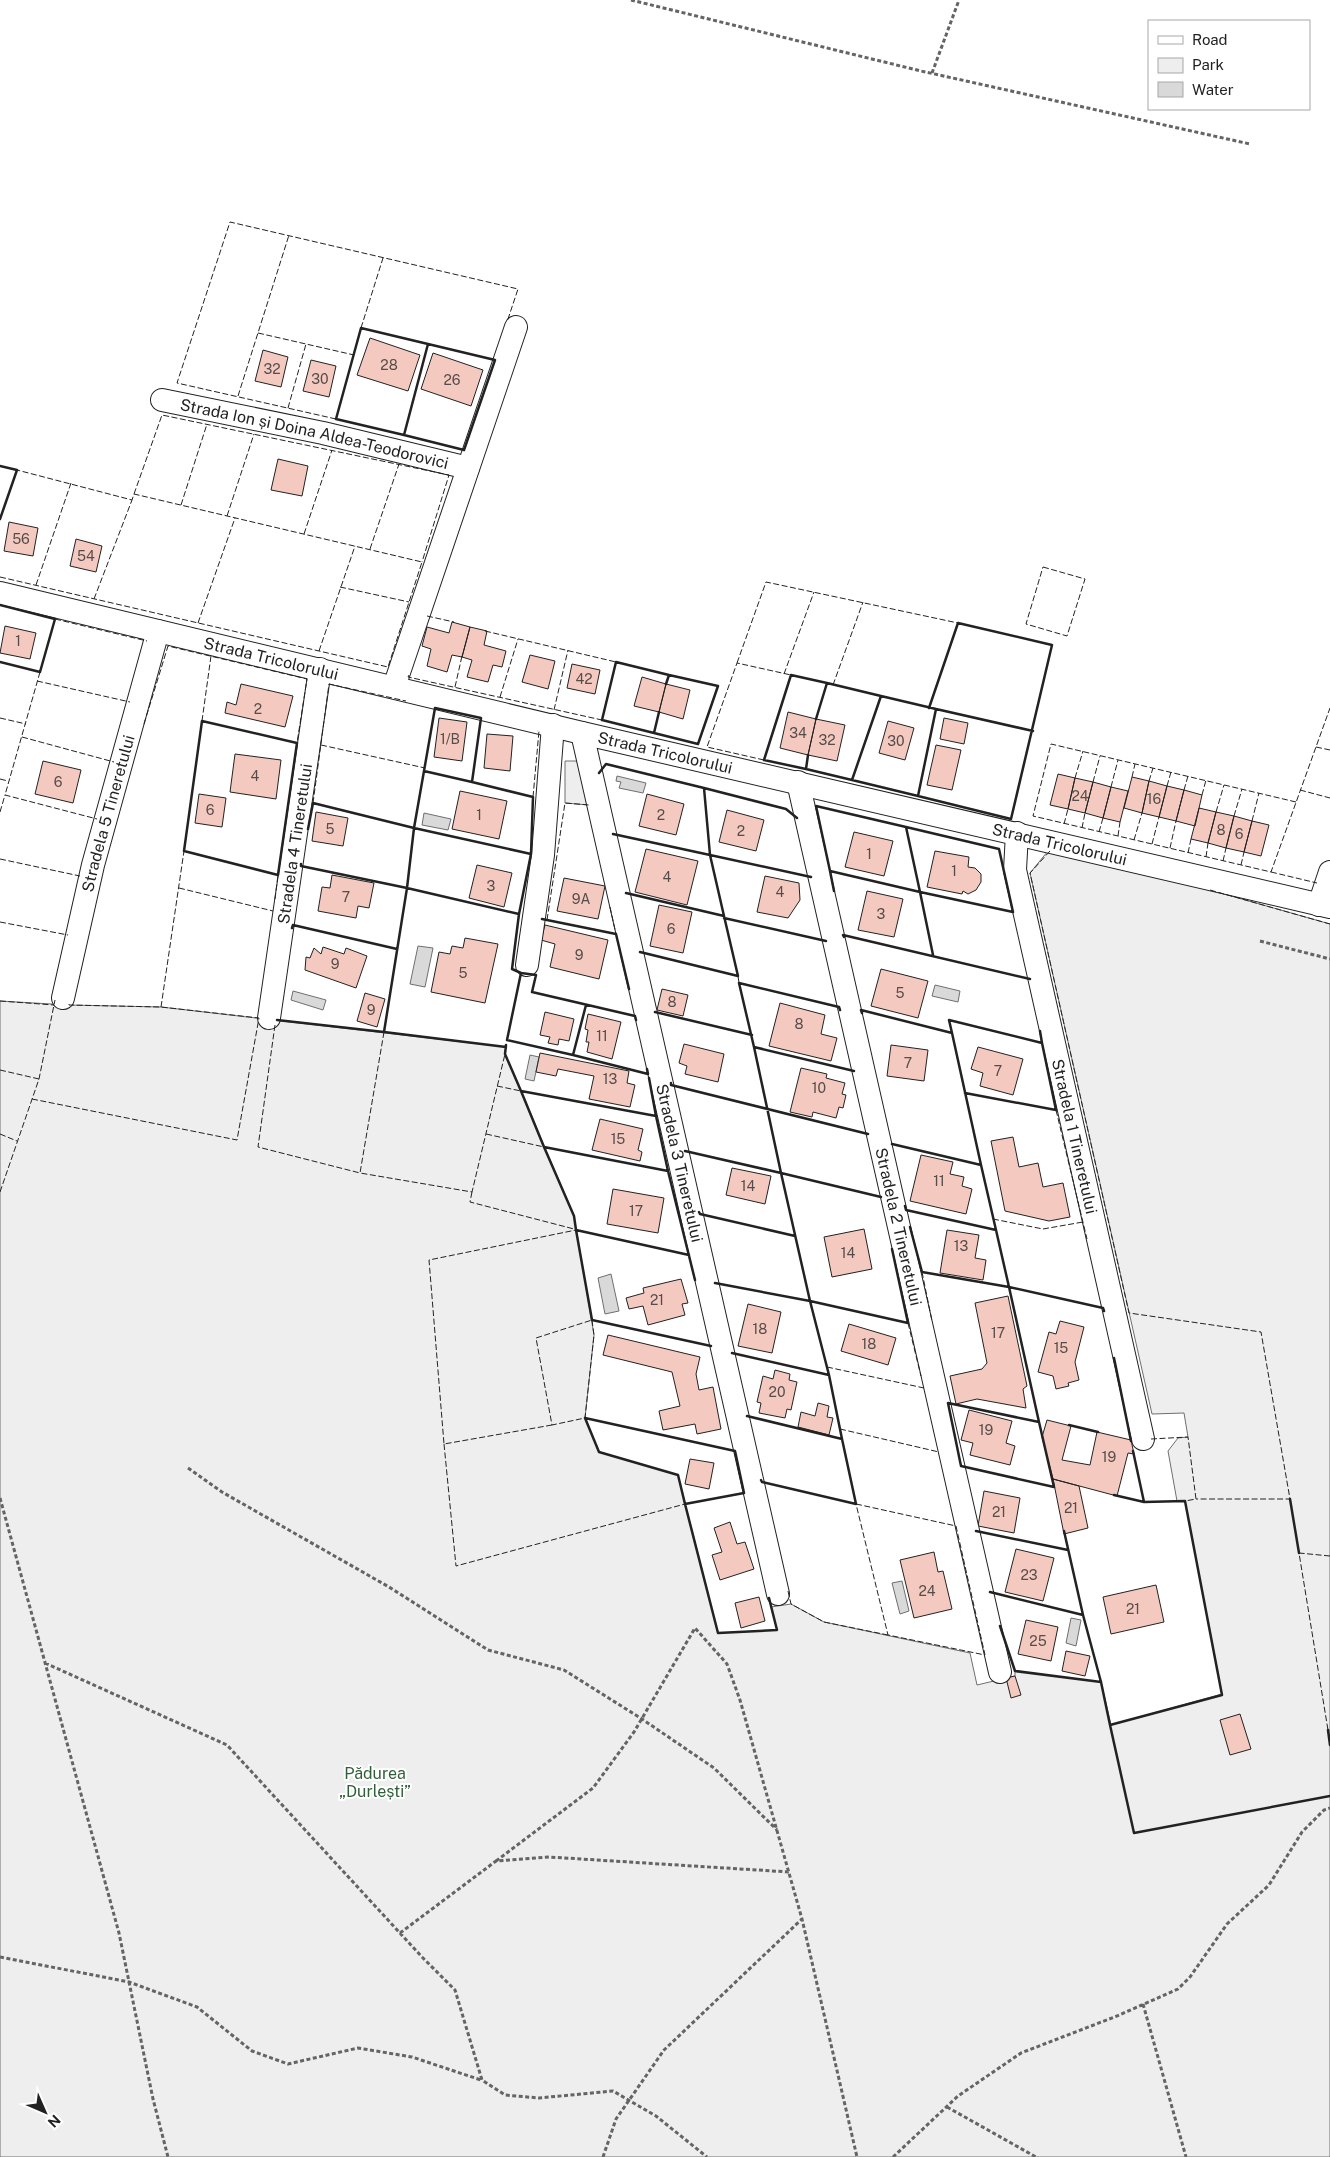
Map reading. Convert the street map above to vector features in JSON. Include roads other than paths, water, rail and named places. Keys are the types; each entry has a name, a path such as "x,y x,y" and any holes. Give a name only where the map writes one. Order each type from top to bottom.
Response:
{"street":[{"path":"394,687 516,327"},
{"name":"Strada Ion și Doina Aldea-Teodorovici","path":"162,400 323,433 468,468"},
{"name":"Strada Tricolorului","path":"0,594 1325,906"},
{"name":"Stradela 5 Tineretului","path":"62,998 93,865 158,631"},
{"name":"Stradela 4 Tineretului","path":"269,1018 320,669"},
{"path":"527,965 543,855 553,725"},
{"name":"Stradela 3 Tineretului","path":"582,732 778,1594"},
{"name":"Stradela 2 Tineretului","path":"798,782 1000,1672"},
{"name":"Stradela 1 Tineretului","path":"1017,833 1015,870 1143,1439"},
{"path":"1325,906 1330,872"}],"water":[{"path":"617,776 646,783 643,793 619,788 621,782 616,781"},
{"path":"424,813 451,819 448,830 422,825"},
{"path":"418,946 433,948 425,987 410,984"},
{"path":"935,985 960,991 958,1002 932,996"},
{"path":"293,991 326,1000 323,1010 291,1000"},
{"path":"530,1055 539,1057 534,1081 525,1079"},
{"path":"611,1274 619,1311 605,1314 598,1278"},
{"path":"902,1581 909,1611 900,1614 892,1583"},
{"path":"1071,1618 1081,1620 1076,1646 1066,1643"}],"park label":[{"name":"Pădurea „Durlești”","path":"375,1782"}]}
